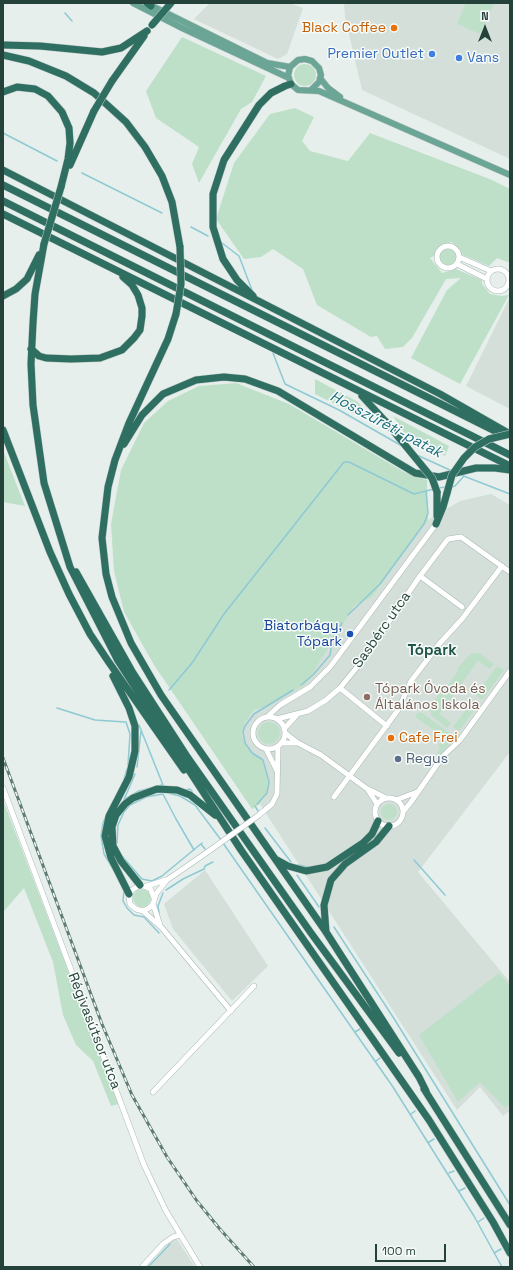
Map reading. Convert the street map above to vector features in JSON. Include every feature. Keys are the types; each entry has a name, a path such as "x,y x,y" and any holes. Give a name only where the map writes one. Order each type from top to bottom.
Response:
{"highway":[{"path":"60,187 94,111 112,81 150,28 171,3"},
{"path":"3,45 40,46 102,52 121,48 150,28"},
{"path":"3,54 42,65 66,76 94,93 126,122 145,147 162,176 172,202 180,247 181,284 176,314 168,339 129,424 115,460 105,504 102,538 103,556 112,597 131,643 162,695 274,859 326,932 419,1076 426,1092"},
{"path":"276,312 241,286 227,267 215,236 212,203 217,178 224,160 260,106 271,93 290,81"},
{"path":"3,92 17,87 35,89 48,96 62,112 69,128 70,143 68,159 44,244 35,294 32,349 33,405 39,456 55,524 70,567 85,599 117,659 224,823 425,1114 489,1216 510,1253"},
{"path":"3,170 198,270 276,312 440,394 510,434"},
{"path":"3,185 510,438"},
{"path":"3,201 510,455"},
{"path":"5,216 510,466"},
{"path":"3,296 16,289 27,279 44,244"},
{"path":"32,349 39,356 46,358 100,358 122,350 134,338 142,323 141,301 132,285 125,278 104,265"},
{"path":"115,460 142,415 163,394 196,380 224,377 245,379 278,391 415,473 433,477 445,476 467,470 495,468 510,470"},
{"path":"356,390 386,422 432,478 437,492 436,524"},
{"path":"3,430 50,552 67,590 90,634 196,786 217,811"},
{"path":"436,524 443,507 452,475 464,458 475,447 489,439 510,434"},
{"path":"65,550 130,669 186,755 311,933 426,1092 510,1225"},
{"path":"108,661 111,672 130,708 135,726 135,751 133,766 124,788 109,816 105,836 111,858 129,894"},
{"path":"143,886 116,854 112,838 112,827 116,815 125,804 133,798 157,789 177,790 190,795 205,804 224,823"},
{"path":"274,859 288,866 306,871 327,867 363,843 372,834 378,821"},
{"path":"326,932 324,905 326,893 331,880 344,864 376,842 389,826"}],"main road":[{"path":"133,3 290,81 298,90 319,91 510,175"},
{"path":"148,4 267,63 290,67"},
{"path":"290,81 290,67 298,60 315,62 319,68 320,78 317,85 311,90"},
{"path":"320,78 328,88 347,103"}],"street":[{"path":"445,246 452,247 458,252 459,257 457,264 448,268 442,266 438,260 439,251 445,246"},
{"path":"459,257 491,271 497,269 503,270 509,277 508,289 500,291 492,290 488,286 487,279 491,271"},
{"path":"457,264 487,279"},
{"path":"278,774 266,749 261,747 254,740 253,730 258,721 267,717 280,705 310,687 326,672 436,524"},
{"name":"Sasbérc utca","path":"284,731 292,719 318,705 340,688 362,661 444,542 448,539 457,537 472,544 502,566"},
{"path":"334,797 387,726 398,710 411,681 440,643 462,619 502,566 510,572"},
{"path":"420,576 462,607"},
{"path":"386,798 377,804 374,812 378,821 389,826 398,823 403,812 418,791 444,756 460,740 510,671"},
{"path":"340,688 387,726"},
{"name":"Sasbérc utca","path":"277,719 299,714"},
{"path":"267,717 277,719 284,731 298,743 321,755 366,788 386,798 396,800 418,791"},
{"path":"162,928 153,904 154,898 159,889 167,880 259,815 272,804 277,794 279,744 284,731"},
{"path":"266,749 279,744 298,743"},
{"name":"Régivasútsor utca","path":"3,788 144,1165 166,1212 200,1267"},
{"path":"366,788 377,804"},
{"path":"396,800 402,807 403,812"},
{"path":"167,880 132,890 129,894 129,901 133,907 143,911 162,928 232,1011"},
{"path":"143,886 152,891 154,898"},
{"path":"143,911 153,904"},
{"path":"153,1092 232,1011 254,986"},
{"path":"142,1267 168,1239 180,1235"}],"shaded area":[{"path":"210,3 289,3 303,8 287,54 278,59 194,19"},
{"name":"Premier Outlet","path":"344,3 510,3 510,159 362,90 345,17"},
{"path":"510,297 510,409 466,386"},
{"path":"491,494 510,505 510,752 418,872 510,982 510,1111 503,1116 480,1087 457,1110 260,804 267,793 268,783 242,736 245,723 254,710 267,707 354,606 372,597 428,520 460,501"},
{"path":"205,870 268,966 232,1001 173,929 164,904"},
{"path":"175,1236 195,1267 148,1267"}],"green space":[{"path":"466,3 494,3 480,34 457,24"},
{"path":"182,37 266,76 252,102 241,109 199,183 192,164 199,147 156,118 146,91"},
{"path":"305,64 313,67 316,75 313,83 305,86 297,83 294,75 297,67"},
{"path":"295,108 314,117 302,141 310,151 348,161 370,133 492,180 510,189 510,263 497,258 489,266 463,255 452,242 440,247 434,256 430,258 442,273 456,269 482,280 482,284 490,294 501,296 509,295 460,384 411,358 447,290 461,278 446,279 412,338 403,347 385,349 377,336 371,337 317,305 303,269 273,249 261,257 244,259 216,219 234,163 270,114"},
{"path":"448,249 454,252 457,258 454,264 448,267 442,264 439,258 442,252"},
{"path":"315,379 358,402 378,426 315,394"},
{"path":"236,383 289,404 404,472 427,480 428,520 372,597 354,606 306,684 267,707 254,710 245,723 242,736 248,749 262,758 268,783 267,793 260,804 252,809 154,665 124,612 114,571 111,524 121,470 144,423 168,401 199,386"},
{"path":"393,416 449,446 445,456 404,432"},
{"path":"3,450 25,506 3,502"},
{"path":"479,653 494,664 490,669 478,661 440,714 451,723 447,728 431,715 430,709 441,691 443,692 458,671 457,669 470,654"},
{"path":"497,666 504,670 482,700 476,695"},
{"path":"472,701 478,705 459,731 453,727"},
{"path":"421,712 455,737 438,757 436,756 440,748 438,746 445,737 415,717"},
{"path":"269,722 277,725 280,733 277,741 269,744 261,741 258,733 261,725"},
{"path":"3,800 119,1104 111,1106 93,1061 76,1045 63,1015 53,962 24,888 3,912"},
{"path":"386,804 392,804 397,809 395,818 392,820 386,820 381,815 381,809"},
{"path":"142,889 148,892 151,898 148,904 142,907 136,904 133,898 136,892"},
{"path":"499,973 510,986 510,1104 505,1108 480,1082 458,1102 419,1035"}],"waterway":[{"path":"65,13 72,21"},
{"name":"Hosszúréti-patak","path":"3,133 57,161"},
{"name":"Hosszúréti-patak","path":"82,173 162,213"},
{"name":"Hosszúréti-patak","path":"191,227 208,236"},
{"name":"Hosszúréti-patak","path":"222,243 239,256 252,290"},
{"name":"Hosszúréti-patak","path":"273,353 285,384 339,410 402,446"},
{"name":"Hosszúréti-patak","path":"417,455 452,471"},
{"path":"169,690 192,663 224,614 344,462 349,462 414,494 434,489"},
{"name":"Hosszúréti-patak","path":"461,475 510,494"},
{"path":"452,487 455,486 464,476"},
{"path":"438,488 446,487"},
{"path":"348,615 380,584 424,524 428,513 426,491"},
{"path":"301,685 313,675 330,655 332,643 342,623"},
{"path":"257,804 267,793 269,782 263,760 252,753 245,743 243,732 245,726 254,714 293,690"},
{"path":"57,708 95,720 125,722"},
{"path":"126,722 130,734 128,765"},
{"path":"139,725 163,785"},
{"path":"137,767 141,731"},
{"path":"124,779 127,769"},
{"path":"123,802 135,774"},
{"path":"125,799 139,791 162,785"},
{"path":"185,790 190,789 192,791"},
{"path":"168,793 180,796 195,805 221,840"},
{"path":"117,843 118,825 124,812 130,805 146,797 163,794 194,850"},
{"path":"111,805 103,823 101,836 104,854 113,869"},
{"path":"255,806 258,811"},
{"path":"265,828 291,862"},
{"path":"122,856 142,879 152,881 162,876 202,843"},
{"path":"223,843 393,1087 474,1216 502,1267"},
{"path":"201,844 205,849"},
{"path":"414,860 445,895"},
{"path":"166,890 183,879 204,869 205,866 213,862"},
{"path":"298,865 308,867"},
{"path":"297,875 319,907"},
{"path":"124,890 123,901 127,908 134,915 144,917 159,933"},
{"path":"159,913 158,906 163,893"},
{"path":"334,927 393,1017 510,1205"},
{"path":"355,1032 360,1029"},
{"path":"376,1061 380,1058"},
{"path":"411,1114 415,1111"},
{"path":"429,1142 434,1139"},
{"path":"449,1173 454,1171"},
{"path":"459,1191 465,1188"},
{"path":"478,1222 484,1218"},
{"path":"148,1267 170,1244"},
{"path":"494,1253 501,1249"}],"railway":[{"path":"3,758 102,1024 132,1095 167,1157 197,1201 254,1267"}],"place":[{"name":"Black Coffee","path":"394,28"},
{"name":"Premier Outlet","path":"432,54"},
{"name":"Vans","path":"459,58"},
{"name":"Biatorbágy, Tópark","path":"350,634"},
{"name":"Tópark Óvoda és Általános Iskola","path":"367,697"},
{"name":"Cafe Frei","path":"391,738"},
{"name":"Regus","path":"398,759"}],"district":[{"name":"Tópark","path":"432,651"}]}
